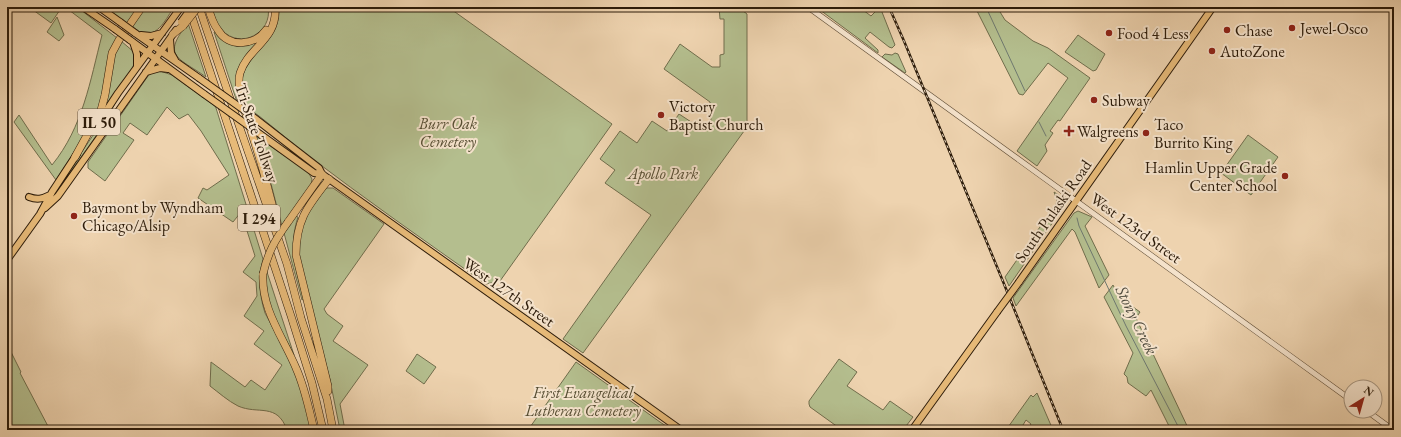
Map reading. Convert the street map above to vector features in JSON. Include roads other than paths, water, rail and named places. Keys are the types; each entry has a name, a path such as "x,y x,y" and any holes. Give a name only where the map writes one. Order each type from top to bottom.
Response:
{"highway":[{"path":"75,157 100,110 105,95 112,53 119,40 142,7"},
{"name":"Tri-State Tollway","path":"190,7 312,383 323,430"},
{"path":"171,37 199,7"},
{"name":"Tri-State Tollway","path":"199,7 288,264 301,318 327,399 333,430"},
{"path":"208,7 218,31 225,38 238,43 253,41 265,32 270,25 272,7"},
{"path":"275,7 276,16 274,24 270,32 243,66 238,83 240,95 263,170 288,264"},
{"path":"314,430 305,392 297,369 268,311 262,286 266,257 271,247 322,174"},
{"path":"327,399 328,386 296,255 296,238 299,225 310,204 329,179"}],"main road":[{"name":"West 127th Street","path":"83,7 314,173 322,174"},
{"name":"West 127th Street","path":"99,7 248,113 319,168 322,174 681,430"},
{"path":"182,24 190,7"},
{"name":"South Pulaski Road","path":"912,430 1019,282 1213,7"},
{"name":"IL 50","path":"7,260 40,214 50,195 118,92 179,9"},
{"path":"137,34 151,36 162,33"},
{"name":"IL 50","path":"40,214 58,196 171,37"},
{"path":"171,37 171,53 176,62"},
{"path":"132,41 137,54 138,66"},
{"path":"146,72 154,69 169,69"},
{"path":"28,197 42,199 50,195"}],"street":[{"name":"West 123rd Street","path":"808,7 1343,394"},
{"path":"1378,419 1393,430"}],"waterway":[{"name":"Stony Creek","path":"986,7 1025,91"},
{"name":"Stony Creek","path":"1039,122 1046,136"},
{"name":"Stony Creek","path":"1077,218 1079,226 1126,326 1180,430"}],"railway":[{"path":"889,7 1063,430"}],"place":[{"name":"Jewel-Osco","path":"1292,28"},
{"name":"Chase","path":"1227,30"},
{"name":"Food 4 Less","path":"1109,33"},
{"name":"AutoZone","path":"1212,51"},
{"name":"Subway","path":"1094,100"},
{"name":"Victory Baptist Church","path":"661,115"},
{"name":"Walgreens","path":"1069,131"},
{"name":"Taco Burrito King","path":"1146,133"},
{"name":"Hamlin Upper Grade Center School","path":"1285,176"},
{"name":"Baymont by Wyndham Chicago/Alsip","path":"74,216"}],"park label":[{"name":"Burr Oak Cemetery","path":"448,132"},
{"name":"Apollo Park","path":"663,173"},
{"name":"First Evangelical Lutheran Cemetery","path":"583,401"}]}
